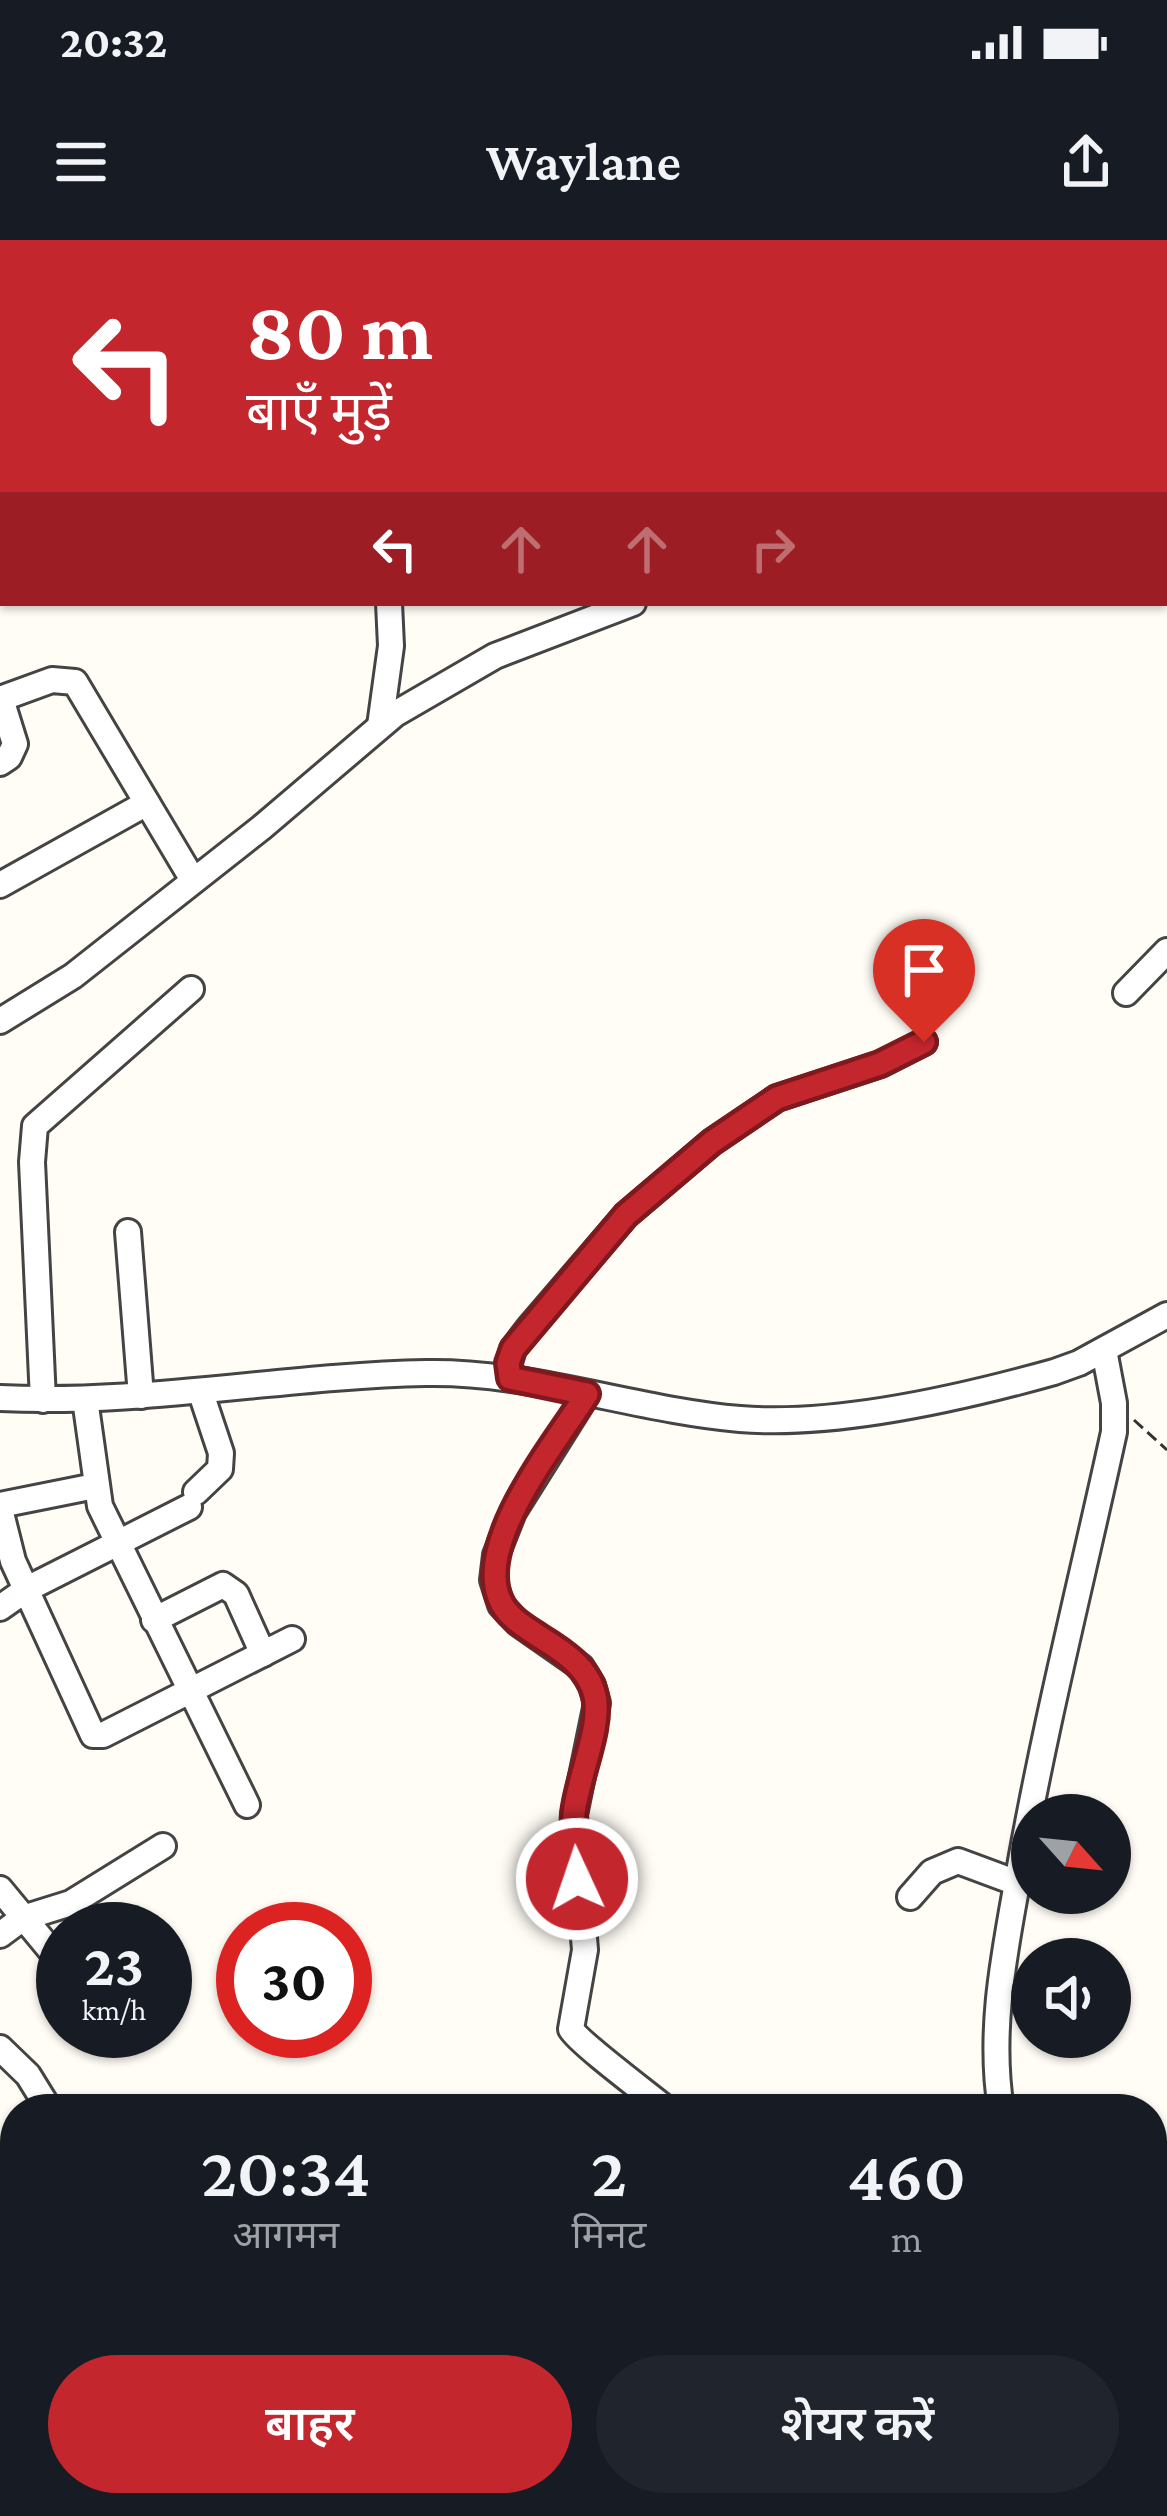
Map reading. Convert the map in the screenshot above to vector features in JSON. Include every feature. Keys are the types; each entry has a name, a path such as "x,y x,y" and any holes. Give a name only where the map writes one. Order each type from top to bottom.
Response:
{"street":[{"path":"380,726 391,646 389,606"},
{"path":"0,1021 73,976 380,726 495,656 625,606"},
{"path":"0,763 9,757 14,744 0,699 52,680 75,682 193,880"},
{"path":"0,886 147,803"},
{"path":"1126,993 1167,950"},
{"path":"43,1400 32,1162 35,1126 191,988"},
{"path":"510,1378 513,1349 529,1328 626,1215 712,1142 777,1098 880,1064 924,1042"},
{"path":"128,1232 141,1396"},
{"path":"0,1398 201,1393 429,1373 510,1378 701,1415 788,1420 859,1413 1015,1383 1079,1363 1167,1315"},
{"path":"1033,1794 1114,1432 1104,1350"},
{"path":"0,1608 193,1500 220,1469 221,1453 201,1393"},
{"path":"587,1394 513,1512 496,1555 493,1580 501,1605 518,1623 581,1667 592,1684 597,1703 574,1815 585,1950 571,2029 574,2038 608,2059 649,2094"},
{"path":"86,1399 95,1486 116,1544 247,1805"},
{"path":"95,1486 1,1521 93,1735 103,1735 292,1640"},
{"path":"154,1620 216,1587 231,1588 263,1654"},
{"path":"0,1934 23,1918 71,1903 164,1846"},
{"path":"910,1897 932,1872 958,1861 1011,1881"},
{"path":"0,1888 36,1933"},
{"path":"998,2094 998,1994 1012,1914"},
{"path":"0,2048 40,2094"}],"path":[{"path":"1114,1403 1167,1450"}],"route":[{"path":"577,1879 574,1815 597,1703 592,1684 581,1667 518,1623 501,1605 493,1580 496,1555 513,1512 587,1394 510,1378 513,1349 626,1215 712,1142 777,1098 880,1064 924,1042"}]}
